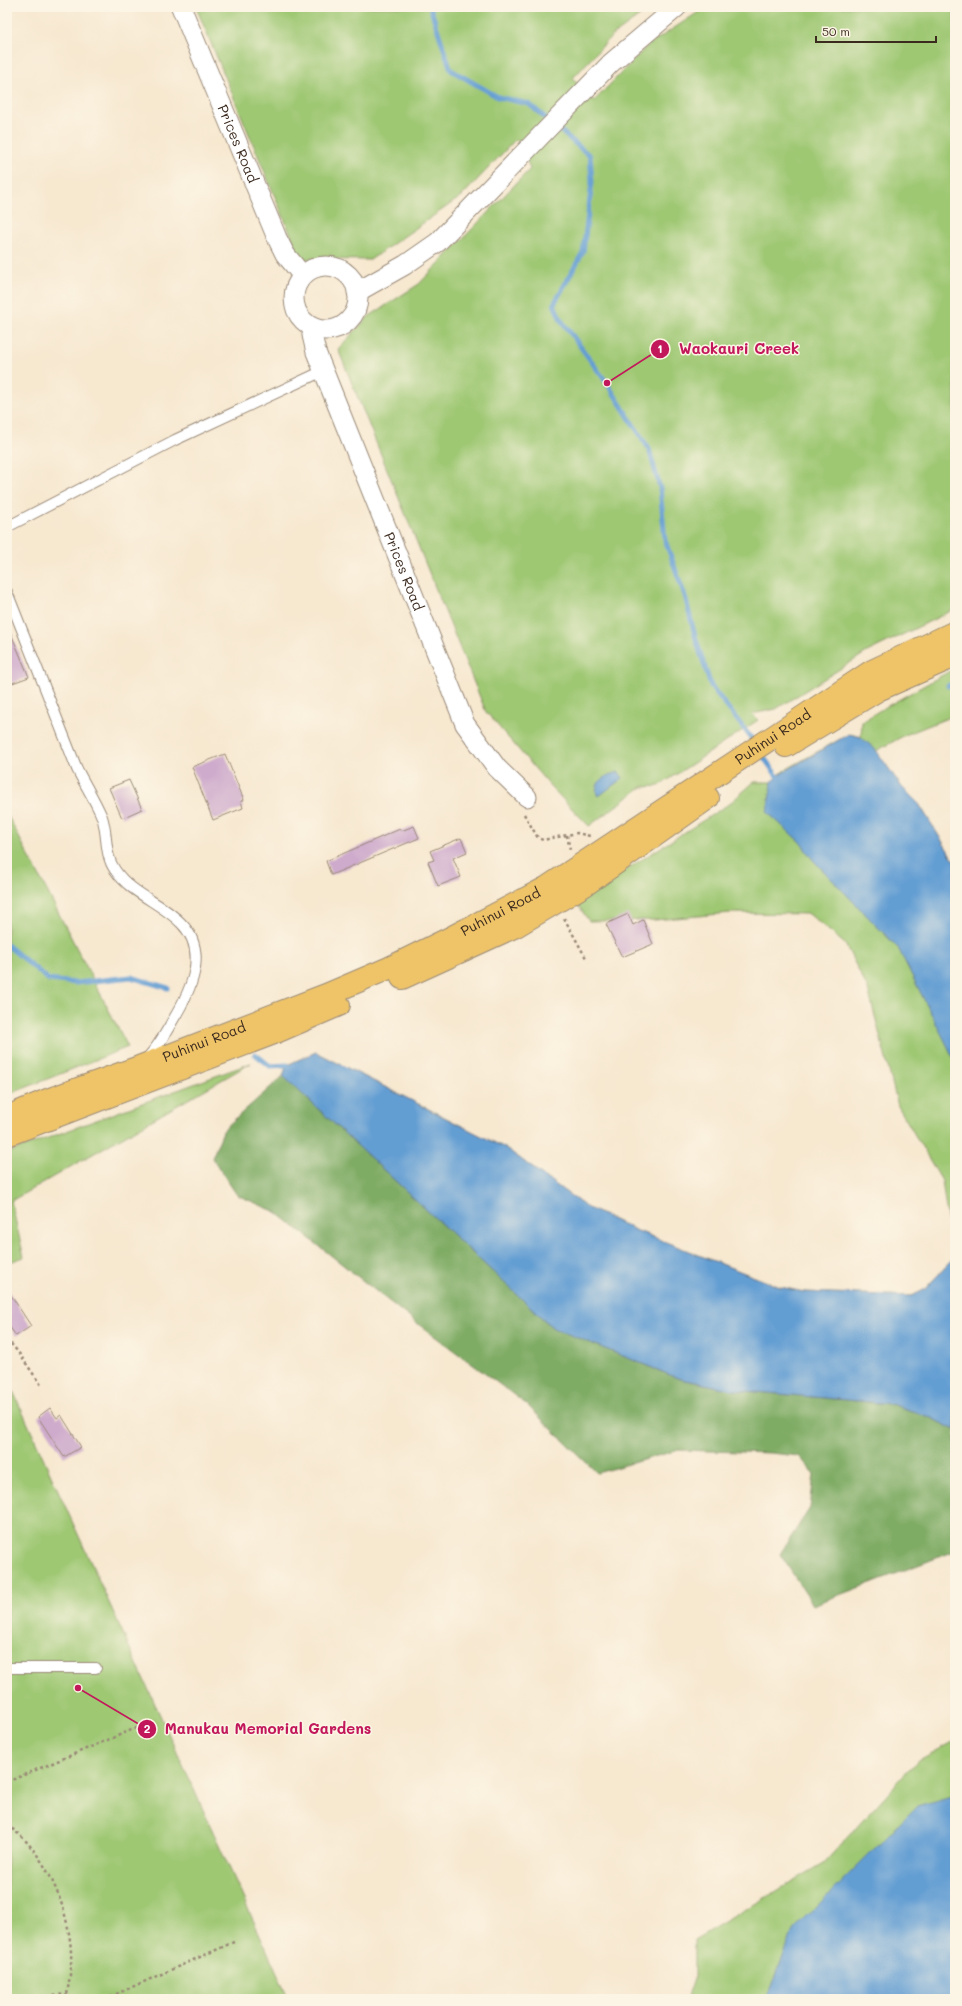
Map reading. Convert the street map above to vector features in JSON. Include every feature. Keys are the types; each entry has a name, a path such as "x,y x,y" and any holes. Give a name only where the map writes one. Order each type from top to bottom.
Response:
{"highway":[{"name":"Puhinui Road","path":"7,1117 47,1100 139,1067 375,974 467,930 546,888 749,761 774,745 872,671 955,632"},
{"name":"Puhinui Road","path":"774,745 878,690 955,656"},
{"name":"Puhinui Road","path":"7,1135 274,1033 510,929 585,885 749,761"}],"street":[{"name":"Prices Road","path":"181,7 277,238 285,254 303,276"},
{"path":"357,292 405,265 438,242 611,62 677,7"},
{"path":"317,268 335,268 349,276 357,292 358,299 355,311 346,323 333,330 321,330 314,328 301,319 295,305 295,290 303,276 317,268"},
{"name":"Prices Road","path":"314,328 313,343 323,371 465,724 525,805"}],"lane":[{"path":"7,527 175,440 323,371"},
{"path":"7,592 77,768 92,795 102,819 110,862 123,880 181,923 190,934 195,951 196,964 194,980 186,997 156,1048 139,1067"},
{"path":"7,1668 96,1668"}],"path":[{"path":"525,805 538,838 544,840 552,839 577,833 590,836"},
{"path":"567,835 570,850"},
{"path":"556,902 586,958"},
{"path":"7,1339 41,1385"},
{"path":"7,1782 141,1726"},
{"path":"7,1825 30,1846 49,1872 59,1898 68,1927 71,1953 66,1995"},
{"path":"106,1999 234,1942"},
{"path":"42,1999 57,1994 66,1995 74,1999"}],"green space":[{"path":"196,7 652,7 612,36 573,78 594,101 647,46 706,7 955,7 955,609 867,652 776,709 752,714 758,720 659,786 642,787 589,826 552,788 486,712 338,349 368,317 419,284 530,169 520,142 515,140 462,196 370,260 301,259"},
{"path":"955,668 955,715 905,735 876,751 901,786 919,804 955,862 955,1430 283,1076 287,1065 316,1052 507,1149 586,1207 635,1230 780,1287 804,1292 912,1296 924,1290 953,1259 942,1181 898,1106 868,989 845,944 809,914 730,913 655,920 589,921 578,905 594,890 729,804 754,782 772,782 783,771 849,734 861,737 862,722"},
{"path":"7,814 128,1047 7,1095"},
{"path":"251,1063 11,1201 24,1257 7,1263 7,1153"},
{"path":"283,1076 553,1328 680,1379 734,1390 891,1404 927,1416 955,1430 955,1551 813,1605 780,1554 810,1508 814,1474 799,1456 770,1453 678,1450 597,1473 526,1404 414,1321 276,1212 237,1195 212,1158 224,1129"},
{"path":"7,1378 289,1999 7,1999"},
{"path":"955,1741 955,1999 687,1999 694,1978 694,1940 824,1863 917,1761"}],"water":[{"path":"849,734 861,737 876,750 901,786 919,804 955,862 955,1061 898,948 813,860 800,842 767,812 772,782 777,776"},
{"path":"619,772 623,778 599,796 597,795 596,790 599,782 610,774"},
{"path":"316,1052 507,1149 586,1207 635,1230 780,1287 804,1292 912,1296 924,1290 955,1255 955,1430 927,1416 891,1404 734,1390 680,1379 553,1328 283,1076 287,1065"},
{"path":"955,1795 955,1999 767,1999 794,1929 917,1806"}],"building":[{"path":"7,624 29,677 7,685"},
{"path":"225,754 244,800 241,801 243,808 213,820 192,767"},
{"path":"129,780 142,809 122,818 109,788"},
{"path":"414,826 419,838 331,875 326,861 400,829 401,831"},
{"path":"461,838 467,852 453,858 461,877 438,886 428,862 434,860 430,851"},
{"path":"628,914 633,925 643,920 653,944 622,957 606,924"},
{"path":"7,1289 31,1326 16,1336 7,1323"},
{"path":"50,1408 57,1418 61,1415 81,1447 64,1457 38,1417"}],"waterway":[{"path":"430,7 451,70 498,97 529,104 549,121"},
{"path":"555,126 590,156 592,182 583,252 554,304 561,320 607,383 649,449 660,488 665,540 685,596 695,636 711,686 755,743"},
{"path":"948,686 955,682"},
{"path":"760,752 777,776"},
{"path":"7,945 49,980 76,983 131,977 168,988"},
{"path":"255,1054 270,1066 287,1065"}],"place":[{"name":"Waokauri Creek","path":"607,383"},
{"name":"Manukau Memorial Gardens","path":"78,1688"}]}
